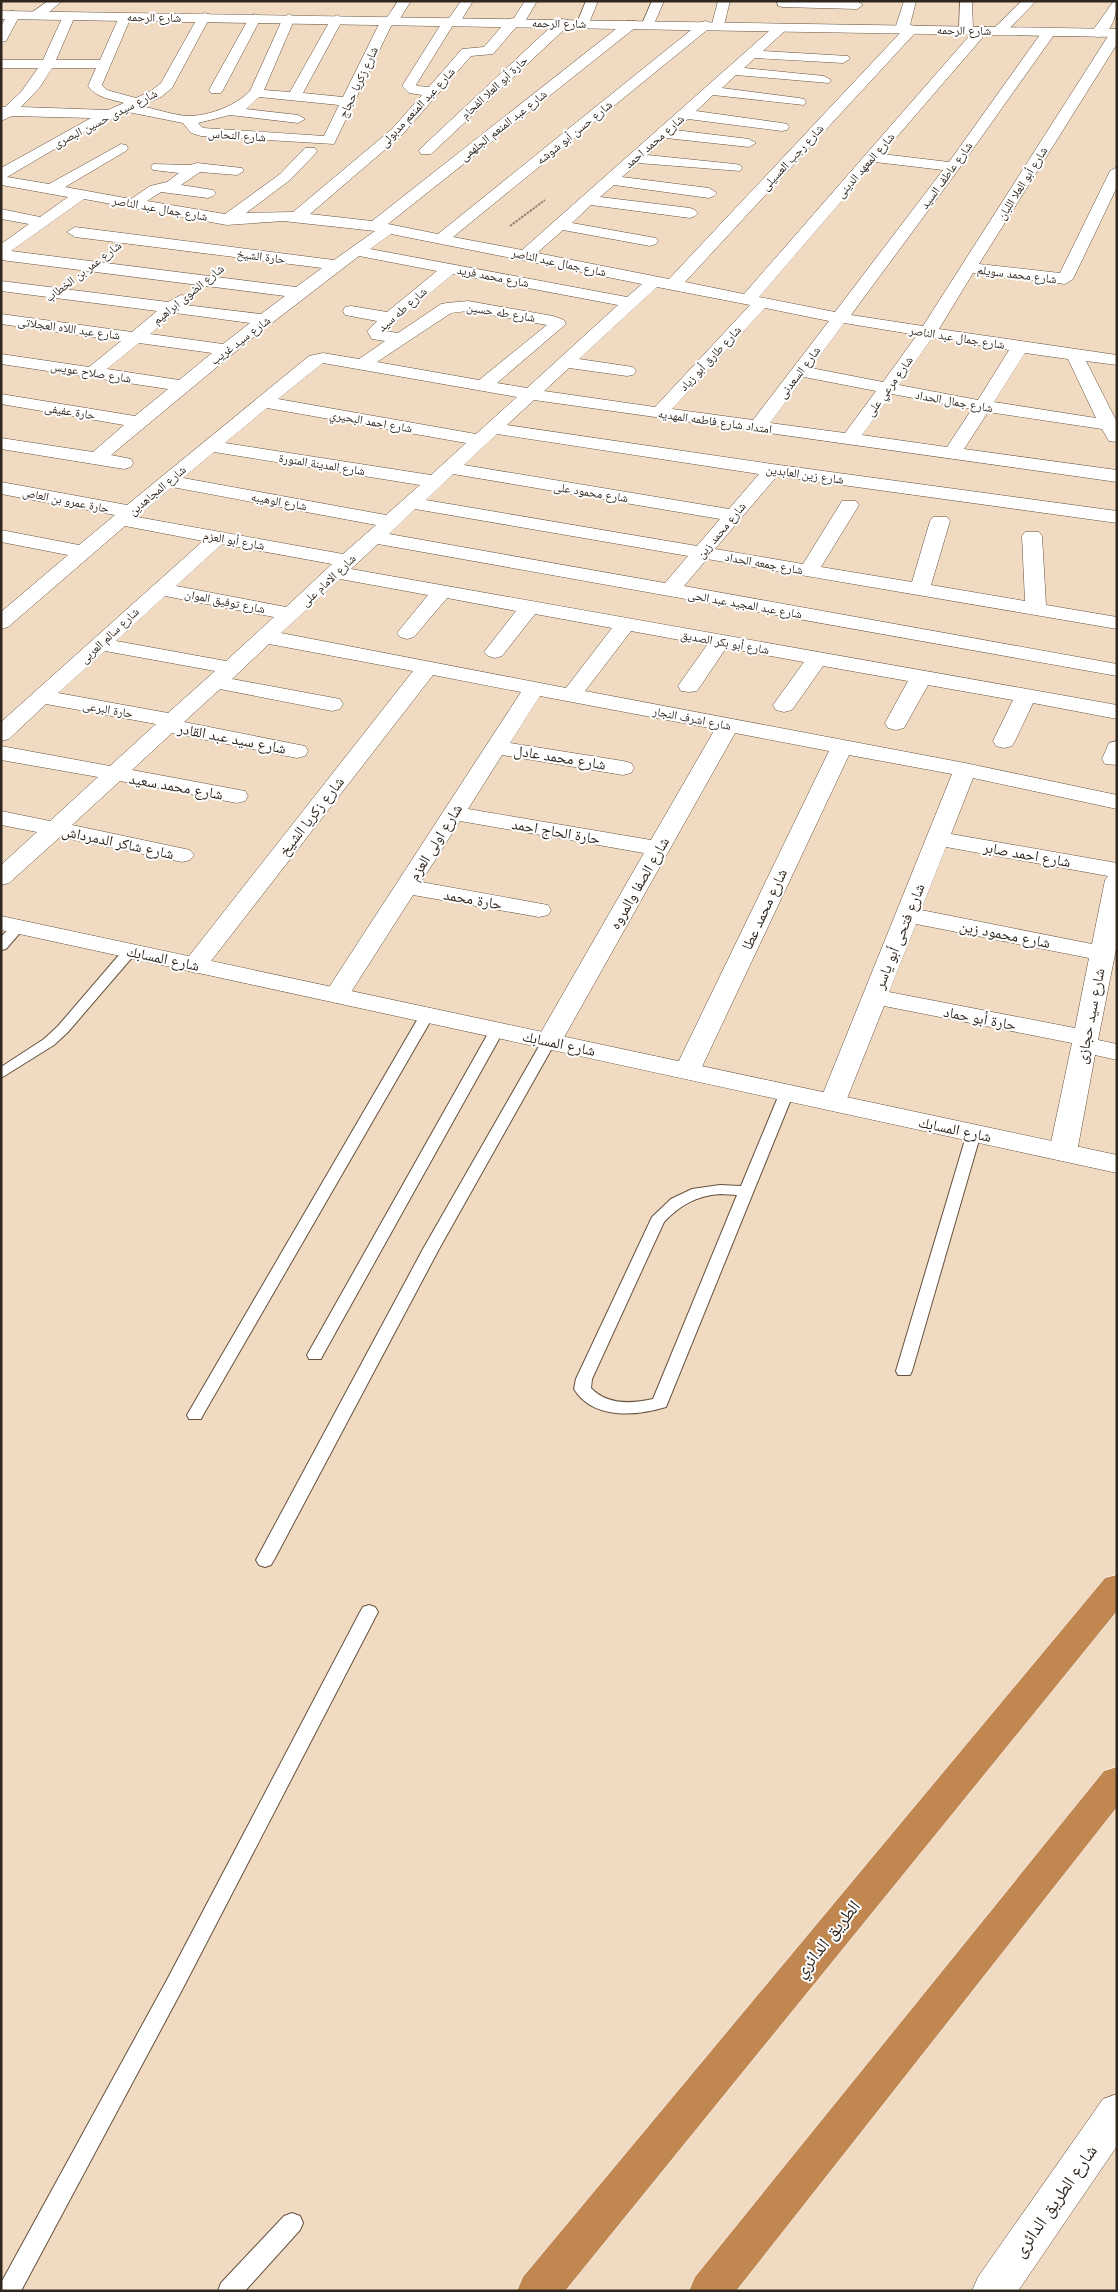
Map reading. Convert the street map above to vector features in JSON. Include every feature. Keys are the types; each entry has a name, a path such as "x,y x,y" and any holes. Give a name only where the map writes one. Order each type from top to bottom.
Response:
{"highway":[{"name":"الطريق الدائري","path":"538,2291 1117,1587"},
{"path":"710,2291 1117,1781"}],"street":[{"path":"36,16 56,1"},
{"name":"شارع زكريا حجاج","path":"326,141 330,140 390,20 405,1"},
{"path":"434,92 409,87 467,1"},
{"name":"شارع عبد المنعم مدبولى","path":"290,216 397,132 434,92 467,52 488,51 516,22 530,1"},
{"path":"583,23 592,1"},
{"path":"648,24 658,1"},
{"path":"712,26 724,1"},
{"path":"907,29 910,1"},
{"path":"966,1 966,30"},
{"path":"999,31 1030,1"},
{"path":"779,27 782,2 858,3 850,28"},
{"path":"1098,32 1117,6"},
{"path":"216,90 260,18 278,7"},
{"path":"1,64 105,64 124,11"},
{"name":"شارع الرحمه","path":"8,15 110,16 124,11 260,18 333,15 390,20 1117,33"},
{"name":"شارع سيدى حسين البصرى","path":"1,174 84,126 156,94 167,85 200,14"},
{"path":"1,38 8,15"},
{"path":"294,97 333,15"},
{"path":"4,113 41,78 69,16"},
{"path":"188,120 229,111 242,105 256,93 289,18"},
{"name":"حارة أبو العلا الفحام","path":"426,151 563,23"},
{"name":"شارع عبد المنعم الجلهمى","path":"382,227 631,24"},
{"name":"شارع حسن أبو شوشه","path":"442,238 712,26"},
{"name":"شارع محمد احمد","path":"526,255 754,54 779,27"},
{"name":"شارع رجب العسيلى","path":"674,285 907,29"},
{"name":"شارع المعهد الدينى","path":"754,301 872,158 982,30"},
{"name":"شارع عاطف السيد","path":"841,318 953,167 1049,32"},
{"name":"شارع أبو العلا اللبان","path":"928,332 1117,33"},
{"path":"754,54 843,59"},
{"name":"شارع النحاس","path":"105,64 96,89 131,105 188,120 196,130 326,141"},
{"path":"734,71 824,80"},
{"path":"712,91 799,102"},
{"path":"256,93 348,102"},
{"path":"229,111 298,119"},
{"path":"4,113 111,114"},
{"path":"685,114 782,126"},
{"path":"664,133 749,143"},
{"path":"51,189 121,148"},
{"path":"228,220 286,176 310,151"},
{"path":"636,158 735,168"},
{"path":"872,158 953,167"},
{"path":"133,204 155,190 172,185 192,170 201,166 237,171"},
{"path":"158,167 192,170"},
{"name":"شارع محمد سويلم","path":"969,268 1065,279 1117,171"},
{"path":"263,174 286,176"},
{"name":"شارع جمال عبد الناصر","path":"1,180 228,220 290,216 382,227 841,318 1020,347 1073,352 1117,360"},
{"path":"610,180 708,193"},
{"path":"164,188 208,193"},
{"path":"1,251 8,240 43,222 82,194"},
{"path":"588,200 690,213"},
{"name":"شارع عمر بن الخطاب","path":"1,332 8,320 55,291 164,210"},
{"path":"1,214 43,222"},
{"name":"شارع الضوى ابراهيم","path":"92,373 257,237 290,216"},
{"path":"559,225 650,241"},
{"name":"شارع سيد غريب","path":"96,458 180,386 356,251 382,227"},
{"path":"618,274 664,227"},
{"name":"حارة الشيخ","path":"75,232 337,265"},
{"name":"شارع محمد فريد","path":"356,251 630,302"},
{"path":"1,255 301,293"},
{"name":"شارع طه سيد","path":"401,340 375,334 375,331 450,268"},
{"name":"شارع الامام على","path":"4,872 292,614 340,566 654,281"},
{"path":"1,286 55,291 266,320"},
{"name":"شارع طارق أبو زياد","path":"659,413 754,301"},
{"name":"شارع طه حسين","path":"363,364 447,308 459,306 553,321 558,324 484,385"},
{"path":"351,311 390,318"},
{"name":"شارع السعدنى","path":"758,426 841,318"},
{"name":"شارع عبد اللاه العجلاتى","path":"8,320 228,350"},
{"name":"شارع مرعي على","path":"850,439 928,332"},
{"path":"953,453 1020,347"},
{"path":"1073,352 1113,433"},
{"name":"امتداد شارع فاطمه المهديه","path":"316,360 326,358 530,394 1117,476"},
{"name":"شارع صلاح عويس","path":"1,359 180,386"},
{"name":"شارع المجاهدين","path":"1,623 82,552 316,360"},
{"path":"565,362 627,371"},
{"path":"8,379 30,363"},
{"name":"شارع جمال الحداد","path":"799,372 983,406 1113,433"},
{"path":"584,402 597,388"},
{"path":"1095,398 1117,401"},
{"name":"حارة عفيفى","path":"1,400 138,422"},
{"name":"شارع احمد البحيري","path":"263,402 486,434"},
{"name":"شارع زين العابدين","path":"486,434 772,470 1117,517"},
{"path":"1,443 124,463"},
{"name":"شارع المدينة المنورة","path":"210,446 441,475"},
{"name":"شارع محمد زين","path":"669,591 772,470"},
{"name":"شارع محمود على","path":"441,475 733,516"},
{"name":"شارع الوهيبه","path":"168,481 390,522"},
{"name":"حارة عمرو بن العاص","path":"1,488 126,516"},
{"name":"شارع جمعه الحداد","path":"411,503 1117,622"},
{"path":"808,571 849,505"},
{"name":"شارع أبو العزم","path":"126,516 340,566"},
{"path":"920,590 940,520"},
{"path":"1,536 82,552"},
{"path":"1032,536 1036,608"},
{"name":"شارع سالم العربى","path":"1,734 159,588 218,537"},
{"name":"شارع عبد المجيد عبد الحى","path":"373,537 1117,670"},
{"name":"شارع أبو بكر الصديق","path":"340,566 442,591 1117,712"},
{"name":"شارع توفيق الموان","path":"159,588 292,614"},
{"path":"407,633 442,591"},
{"path":"495,652 530,607"},
{"path":"571,695 626,624"},
{"name":"شارع اشرف النجار","path":"266,637 842,746 1117,802"},
{"path":"689,686 720,641"},
{"path":"100,644 332,704"},
{"path":"784,705 818,658"},
{"name":"شارع زكريا الشيخ","path":"195,965 427,668"},
{"path":"896,723 921,677"},
{"name":"شارع اولى العزم","path":"337,995 534,688"},
{"path":"1004,741 1026,695"},
{"name":"حارة البرعى","path":"42,697 171,723"},
{"name":"شارع سيد عبد القادر","path":"171,723 297,751"},
{"name":"شارع الصفا والمروه","path":"549,1041 728,725"},
{"name":"شارع محمد عادل","path":"496,746 623,768"},
{"name":"شارع محمد عطا","path":"687,1071 842,746"},
{"name":"شارع محمد سعيد","path":"1,753 237,796"},
{"name":"شارع فتحى أبو ياسر","path":"833,1102 965,770"},
{"name":"حارة الحاج احمد","path":"453,813 658,848"},
{"name":"شارع شاكر الدمرداش","path":"1,818 182,856"},
{"name":"شارع احمد صابر","path":"938,838 1117,870"},
{"name":"حارة محمد","path":"407,887 539,910"},
{"name":"شارع سيد حجازى","path":"1063,1152 1085,1042 1106,964 1115,894"},
{"name":"شارع محمود زين","path":"908,915 1106,964"},
{"name":"شارع المسابك","path":"10,925 1117,1164"},
{"name":"حارة أبو حماد","path":"875,997 1085,1042 1117,1052"},
{"name":"شارع الطريق الدائرى","path":"993,2291 1117,2112"}],"lane":[{"path":"1,946 10,925"},
{"path":"1,1074 49,1042 63,1029 130,951"},
{"path":"195,1415 427,1015"},
{"path":"315,1355 497,1030"},
{"path":"265,1560 432,1249 549,1041"},
{"path":"746,1192 722,1189 699,1190 666,1209 657,1220 584,1379 582,1389 595,1403 622,1408 642,1408 660,1403 787,1092"},
{"path":"904,1371 974,1133"},
{"path":"9,2291 175,1984 369,1612"},
{"path":"229,2291 292,2223"}],"path":[{"path":"484,247 545,200"}]}
